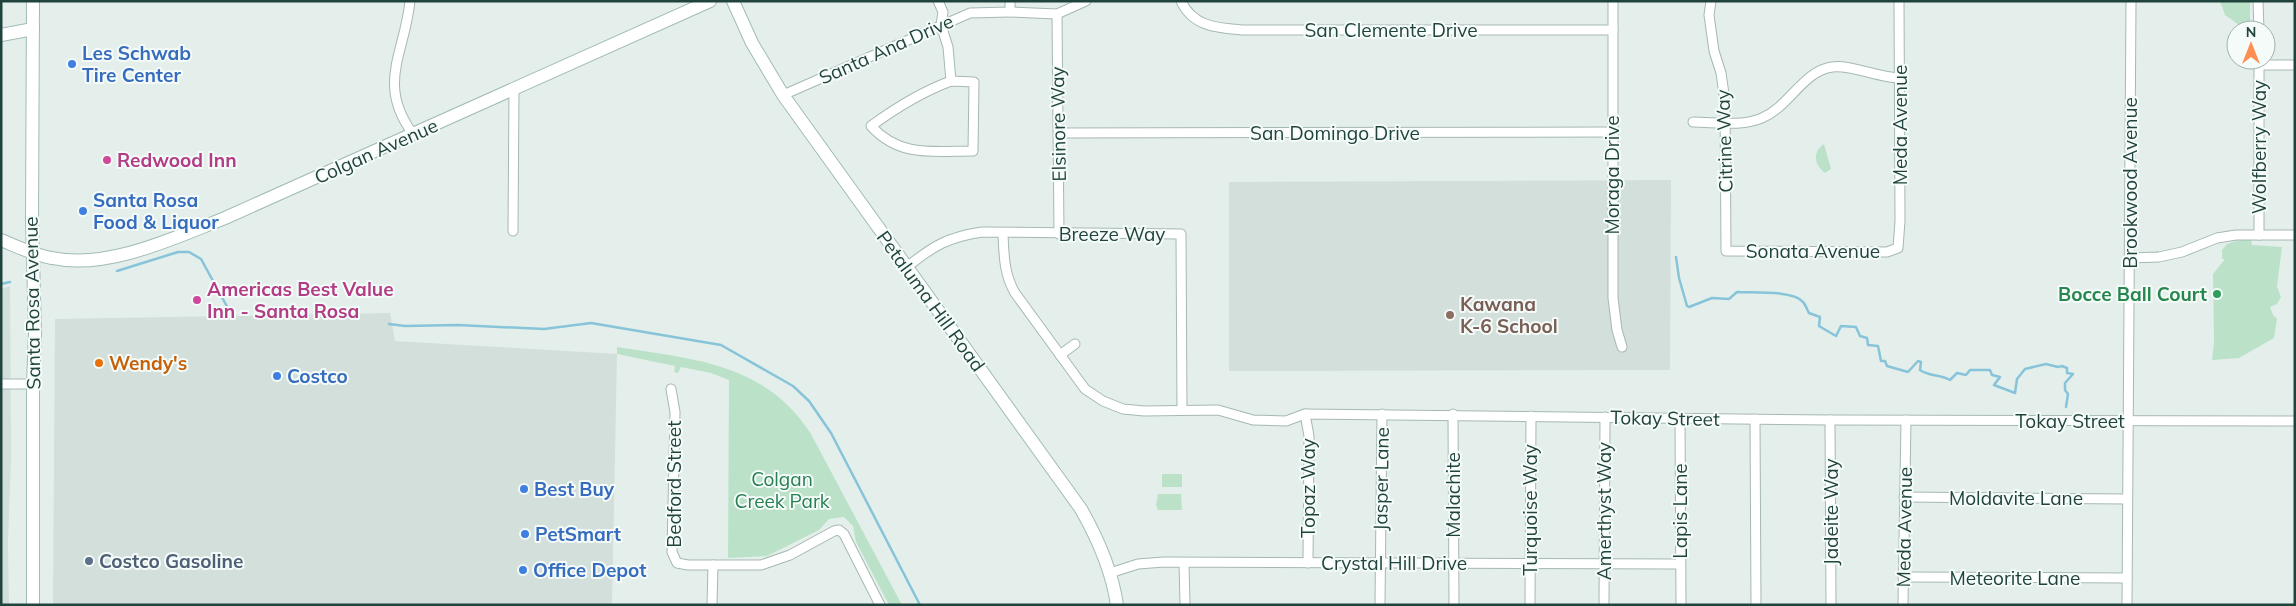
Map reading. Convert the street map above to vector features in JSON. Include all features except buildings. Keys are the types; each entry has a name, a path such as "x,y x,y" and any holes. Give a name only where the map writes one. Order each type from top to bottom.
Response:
{"main road":[{"name":"Santa Rosa Avenue","path":"33,1 32,253 35,293 33,605"},
{"name":"Colgan Avenue","path":"1,240 32,253 53,259 86,260 110,257 148,246 225,218 710,1"},
{"name":"Petaluma Hill Road","path":"733,1 752,44 783,95 1081,509 1092,528 1110,573 1117,605"},
{"path":"1,35 33,29"}],"street":[{"path":"410,1 408,23 393,72 398,109 403,121 412,134"},
{"path":"938,1 943,12 941,25 948,48 951,82"},
{"path":"1010,1 1010,12"},
{"path":"1057,14 1086,1"},
{"name":"San Clemente Drive","path":"1181,1 1186,11 1200,24 1243,30 1612,30"},
{"name":"Moraga Drive","path":"1613,1 1614,298 1617,330 1622,348"},
{"name":"Citrine Way","path":"1711,1 1710,24 1714,51 1724,89 1726,251"},
{"name":"Meda Avenue","path":"1898,248 1899,1"},
{"name":"Brookwood Avenue","path":"2127,605 2131,1"},
{"path":"2258,1 2259,20"},
{"name":"Santa Ana Drive","path":"783,95 970,13 1057,14"},
{"name":"Elsinore Way","path":"1057,14 1059,234"},
{"path":"2276,64 2295,65"},
{"path":"1693,122 1725,122 1761,118 1784,105 1804,81 1832,67 1845,67 1882,77 1900,78"},
{"name":"Wolfberry Way","path":"2259,70 2259,235"},
{"path":"951,82 974,82 973,151 923,152 901,148 883,139 871,126 905,101 951,82"},
{"path":"513,231 514,89"},
{"name":"San Domingo Drive","path":"1059,133 1612,132"},
{"name":"Breeze Way","path":"906,267 943,241 982,232 1003,234 1181,234 1182,410"},
{"name":"Tokay Street","path":"1003,234 1004,266 1008,281 1085,388 1103,401 1123,409 1218,410 1253,420 1269,421 1286,421 1305,414 1453,414 1830,420 2295,421"},
{"path":"2130,258 2159,257 2182,252 2217,238 2236,235 2295,235"},
{"name":"Sonata Avenue","path":"1726,251 1887,252 1898,248"},
{"path":"1060,355 1075,344"},
{"path":"1,384 33,384"},
{"name":"Bedford Street","path":"671,389 675,412 672,552 677,563 688,565 760,565 776,561 839,530 844,534 880,605"},
{"name":"Topaz Way","path":"1305,414 1309,436 1308,563"},
{"name":"Jasper Lane","path":"1380,605 1382,414"},
{"name":"Malachite","path":"1453,414 1454,605"},
{"name":"Turquoise Way","path":"1530,605 1531,416"},
{"name":"Amerthyst Way","path":"1604,605 1605,417"},
{"name":"Lapis Lane","path":"1680,417 1681,605"},
{"path":"1755,419 1756,605"},
{"name":"Jadeite Way","path":"1830,420 1831,605"},
{"name":"Meda Avenue","path":"1903,605 1906,420"},
{"name":"Moldavite Lane","path":"1904,497 2127,499"},
{"path":"1184,563 1184,605"},
{"name":"Crystal Hill Drive","path":"1110,573 1138,564 1184,563 1680,564"},
{"path":"712,605 713,565"},
{"name":"Meteorite Lane","path":"1903,577 2127,578"}],"shaded area":[{"name":"Kawana K-6 School","path":"1671,180 1670,370 1229,371 1229,182"},
{"path":"10,286 11,457 8,543 9,605 1,605 1,289"},
{"path":"390,313 395,341 617,354 612,605 53,605 55,319"}],"green space":[{"path":"2220,1 2250,1 2250,20 2232,20 2225,15"},
{"path":"1824,144 1831,169 1825,173 1821,170 1816,158 1820,147"},
{"path":"2239,240 2251,240 2252,245 2282,247 2277,287 2281,297 2277,304 2270,307 2277,319 2274,338 2239,358 2212,360 2214,342 2213,274 2225,259 2222,259 2222,250 2227,244"},
{"name":"Colgan Creek Park","path":"617,347 700,361 726,368 750,378 772,392 793,410 811,434 902,605 889,605 856,542 853,526 844,517 829,519 819,530 767,556 728,558 729,380 711,373 681,367 678,373 674,372 675,366 617,354"},
{"path":"1162,474 1182,474 1182,487 1162,487"},
{"path":"1158,494 1181,494 1182,510 1158,510 1156,505"}],"waterway":[{"path":"117,271 178,252 189,252 201,259 230,312"},
{"path":"1676,257 1679,278 1687,306 1689,307 1712,298 1729,299 1737,292 1772,293 1791,296 1803,302 1809,313 1820,317 1819,326 1836,336 1841,326 1856,327 1860,336 1867,338 1868,345 1878,346 1881,361 1885,361 1887,366 1908,372 1918,361 1921,362 1920,370 1950,380 1957,373 1966,375 1970,370 1990,370 1992,375 2000,377 1994,385 2015,393 2017,379 2025,369 2046,364 2062,366 2067,368 2067,373 2073,374 2065,383 2065,390 2068,394 2066,407"},
{"path":"1,284 10,282"},
{"path":"389,324 544,329 591,323 721,345 793,386 809,401 831,433 920,605"}],"place":[{"name":"Les Schwab Tire Center","path":"72,64"},
{"name":"Redwood Inn","path":"107,160"},
{"name":"Santa Rosa Food & Liquor","path":"83,211"},
{"name":"Bocce Ball Court","path":"2217,294"},
{"name":"Americas Best Value Inn - Santa Rosa","path":"197,300"},
{"name":"Kawana K-6 School","path":"1450,315"},
{"name":"Wendy's","path":"99,363"},
{"name":"Costco","path":"277,376"},
{"name":"Best Buy","path":"524,489"},
{"name":"PetSmart","path":"525,534"},
{"name":"Costco Gasoline","path":"89,561"},
{"name":"Office Depot","path":"523,570"}]}
